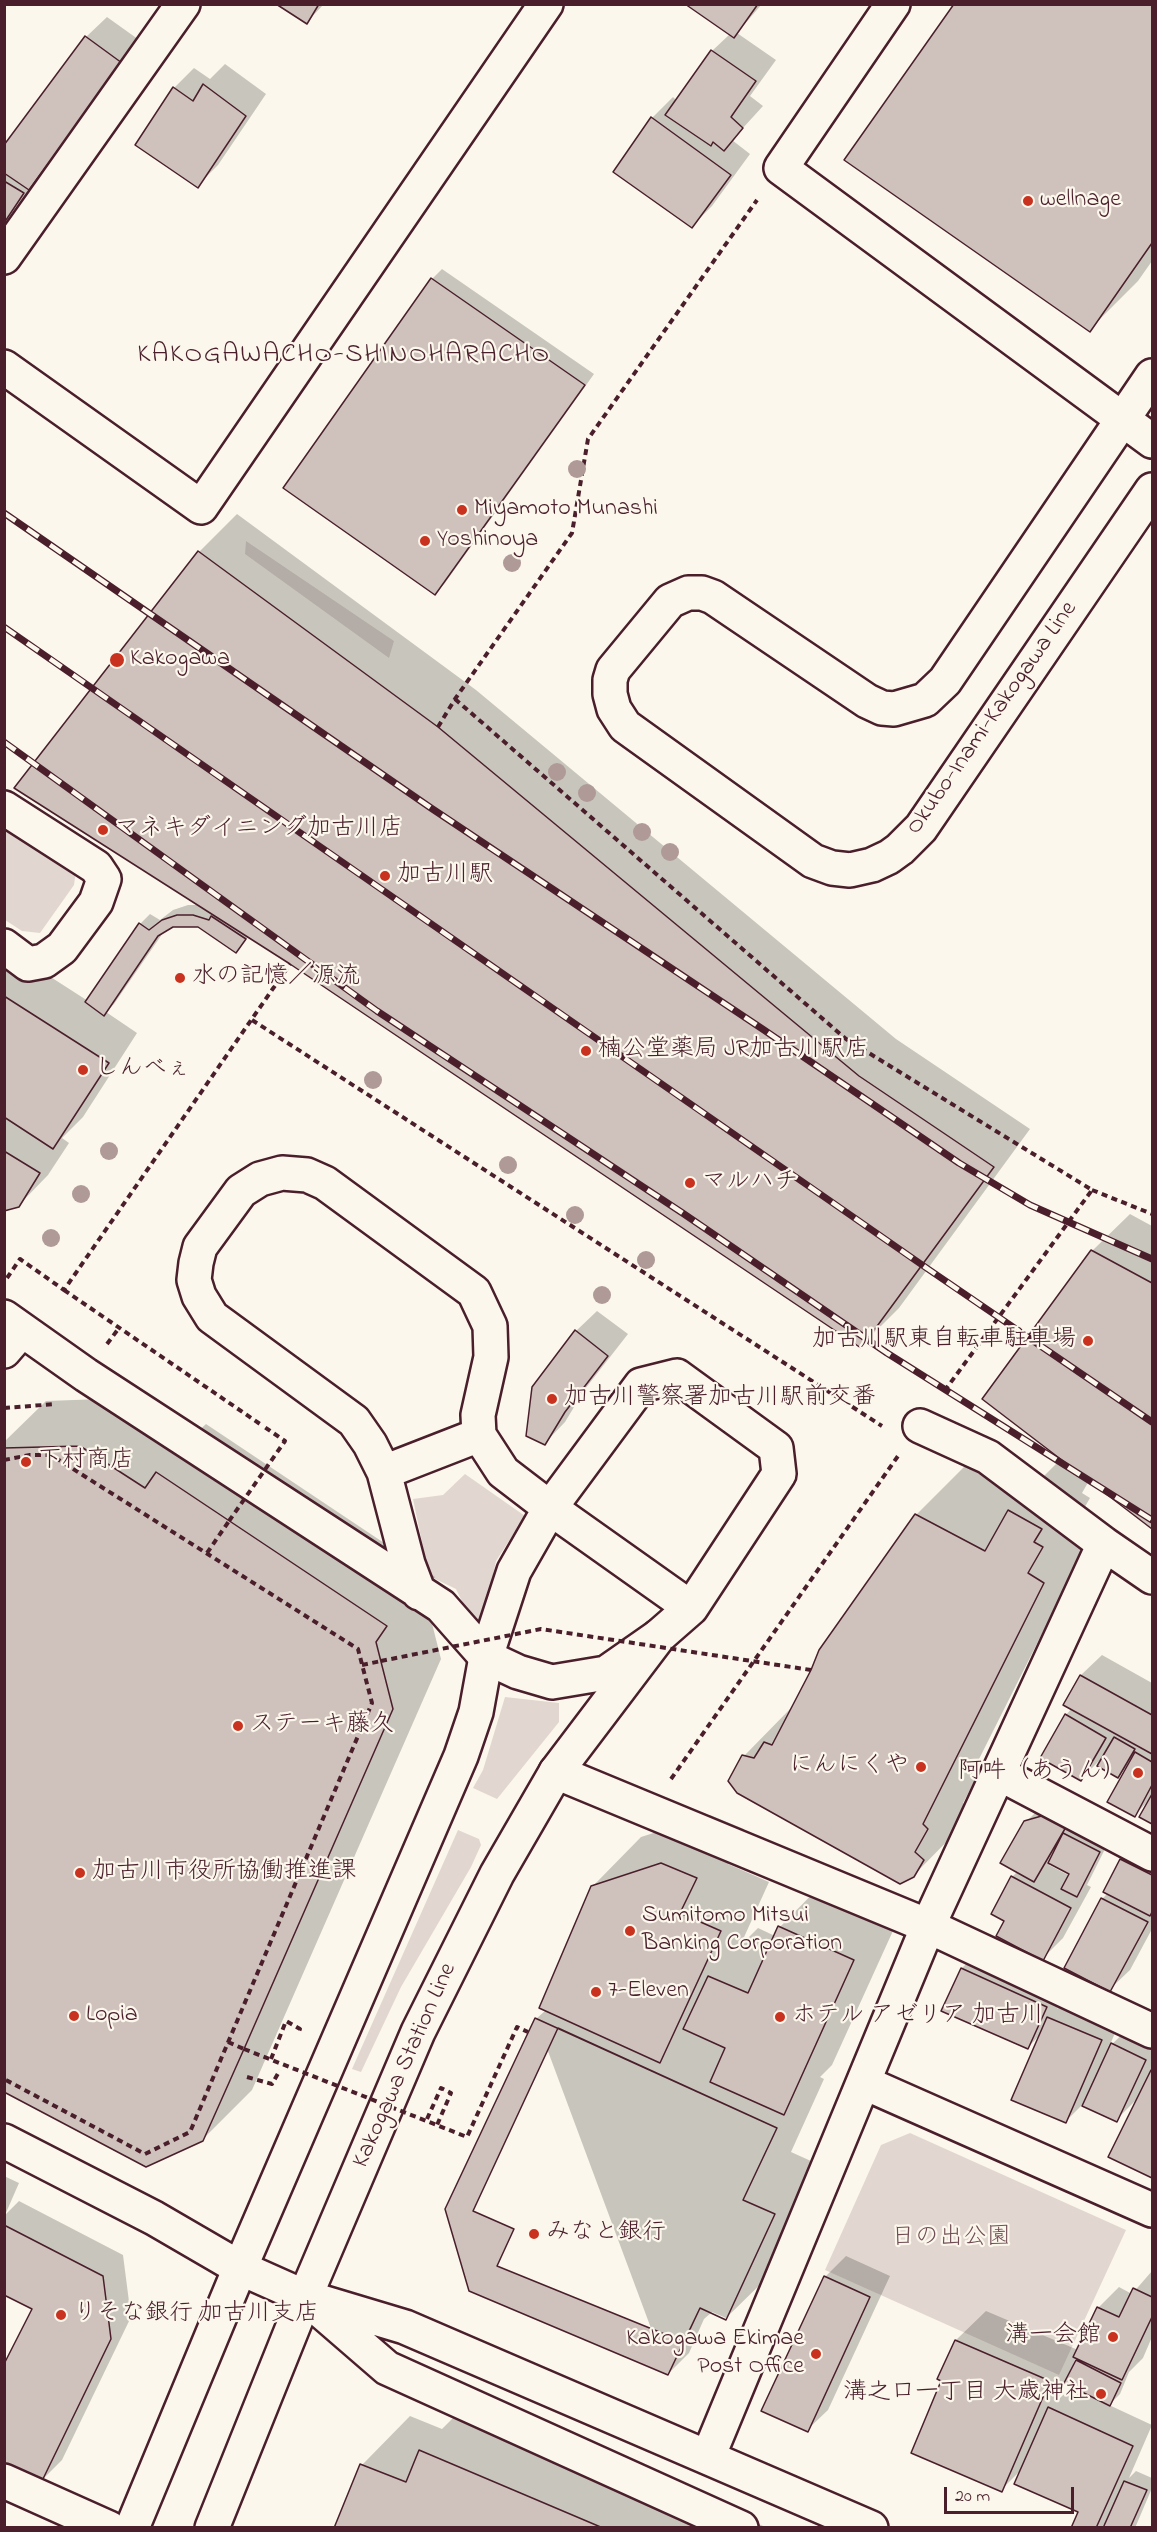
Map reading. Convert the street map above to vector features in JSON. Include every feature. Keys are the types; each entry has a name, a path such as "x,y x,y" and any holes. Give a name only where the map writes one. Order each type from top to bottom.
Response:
{"street":[{"path":"4,257 183,4"},
{"path":"4,368 201,507 546,4"},
{"path":"888,6 781,168 1152,441"},
{"name":"Okubo-Inami-Kakogawa Line","path":"1152,376 945,681 925,700 894,709 882,708 867,701 714,597 702,593 688,593 670,601 613,670 610,694 614,709 625,726 813,861 832,868 850,870 872,865 890,857 921,828 1152,489"},
{"path":"4,808 96,867 104,879 96,902 62,948 44,961 28,964 4,946"},
{"path":"419,1593 408,1564 384,1472 370,1444 354,1421 212,1317 199,1296 194,1280 195,1263 200,1246 241,1191 260,1179 282,1173 306,1175 326,1183 474,1292 490,1326 491,1356 478,1415 479,1435 503,1472 691,1608"},
{"path":"10,1333 86,1375 441,1606 486,1657 518,1672 552,1682 606,1673 659,1636 691,1608 779,1474 776,1448 677,1376 641,1385 550,1508 514,1571 486,1657 476,1712 461,1756 240,2268 132,2528"},
{"path":"920,1426 988,1457 1152,1577"},
{"path":"384,1472 479,1435"},
{"path":"708,2457 928,1926 1104,1544"},
{"name":"Kakogawa Station Line","path":"212,2528 305,2297 418,2032 497,1874 556,1772 659,1636"},
{"path":"556,1772 928,1926 1152,2031"},
{"path":"998,1773 1152,1854"},
{"path":"865,2082 1152,2210"},
{"path":"4,2141 154,2218 240,2268 305,2297 405,2327 872,2528"},
{"path":"305,2297 387,2368 741,2528"},
{"path":"4,2481 109,2528"}],"path":[{"path":"438,727 455,699 572,533 588,439 761,195"},
{"path":"455,699 846,1039 1092,1190 1152,1214"},
{"path":"64,1290 290,964"},
{"path":"920,1426 1092,1190"},
{"path":"4,1282 20,1259 285,1441 207,1553"},
{"path":"4,1408 67,1403"},
{"path":"4,1460 30,1455 51,1455 358,1649 372,1703 190,2132 145,2154 4,2079"},
{"path":"362,1665 541,1629 811,1670"},
{"path":"271,2059 286,2021"},
{"path":"228,2042 467,2138 517,2028 528,2032"},
{"path":"248,2077 272,2084 285,2061"},
{"path":"427,2119 441,2088 451,2093 436,2125"}],"green space":[{"path":"246,541 394,641 389,658 245,554"},
{"path":"4,818 76,870 74,885 40,933 22,931 5,920"},
{"path":"465,1474 525,1516 496,1561 484,1617 472,1622 456,1589 429,1576 413,1499 443,1495"},
{"path":"505,1697 559,1703 559,1722 497,1799 473,1788 483,1770"},
{"path":"458,1830 479,1839 481,1845 471,1867 401,1987 361,2072 352,2069"},
{"name":"日の出公園","path":"910,2133 1126,2230 1059,2375 825,2270 881,2145"}],"building":[{"path":"276,4 319,4 307,24"},
{"path":"685,4 758,4 734,38"},
{"name":"wellnage","path":"954,4 1152,4 1152,243 1090,332 844,160"},
{"path":"85,36 122,63 29,190 4,173 4,145"},
{"path":"711,50 756,81 731,117 743,128 724,151 713,142 711,146 665,115"},
{"path":"203,84 246,116 198,188 135,145 173,87 193,101"},
{"path":"651,117 731,175 692,228 613,172"},
{"path":"4,181 24,193 4,223"},
{"path":"431,278 585,385 435,595 283,488"},
{"name":"加古川駅","path":"198,551 438,727 859,1076 994,1167 861,1348 290,964 14,788"},
{"path":"177,915 193,915 209,920 211,916 246,939 236,953 198,927 173,927 158,936 104,1016 85,1002 139,923 149,930 162,920"},
{"path":"4,996 109,1063 53,1149 4,1117"},
{"path":"4,1151 40,1173 19,1207 4,1211"},
{"name":"加古川駅東自転車駐車場","path":"1091,1250 1152,1283 1152,1529 982,1399"},
{"name":"加古川警察署加古川駅前交番","path":"575,1330 608,1356 565,1412 545,1445 526,1436 532,1387"},
{"path":"80,1446 145,1488 156,1472 387,1626 376,1642 393,1709 244,2049 203,2141 146,2167 4,2092 4,1448"},
{"path":"1008,1510 1042,1529 1034,1542 1043,1547 1028,1573 1044,1583 923,1824 928,1829 915,1852 924,1860 914,1877 900,1884 737,1793 728,1781 742,1755 754,1758 764,1742 772,1745 819,1650 915,1514 985,1551"},
{"path":"1080,1675 1152,1715 1152,1754 1063,1705"},
{"path":"1065,1714 1106,1738 1081,1781 1040,1758"},
{"path":"1114,1737 1135,1749 1118,1778 1097,1766"},
{"name":"阿吽（あうん）","path":"1135,1752 1152,1762 1152,1785 1135,1817 1107,1802"},
{"path":"1152,1794 1152,1824 1139,1817"},
{"path":"1045,1815 1066,1827 1034,1882 1000,1863 1024,1821"},
{"path":"1063,1833 1100,1852 1077,1897 1061,1889 1069,1874 1048,1863"},
{"path":"1120,1859 1152,1875 1152,1912 1150,1916 1103,1892"},
{"path":"661,1863 697,1878 680,1913 721,1931 660,2063 539,2008 591,1886"},
{"path":"1011,1876 1071,1908 1043,1961 996,1936 1004,1921 991,1914"},
{"path":"1101,1898 1148,1922 1110,1992 1064,1968"},
{"path":"778,1926 854,1960 784,2115 710,2082 725,2048 683,2029 708,1976 748,1993"},
{"path":"961,1968 1047,2007 1028,2049 941,2011"},
{"path":"1047,2017 1102,2040 1066,2123 1011,2100"},
{"path":"535,2018 777,2128 743,2200 775,2214 726,2320 700,2308 668,2375 469,2291 445,2209"},
{"path":"558,2028 777,2128 743,2200 775,2214 726,2320 700,2308 684,2342 497,2266 514,2229 473,2211"},
{"path":"1111,2043 1146,2060 1117,2122 1082,2106"},
{"path":"1152,2071 1152,2178 1108,2157"},
{"path":"4,2225 103,2276 111,2339 41,2483 4,2465 4,2364 32,2309 4,2295"},
{"path":"824,2276 870,2297 808,2432 761,2411"},
{"name":"溝一会館","path":"1133,2288 1152,2297 1152,2317 1122,2380 1073,2357 1097,2307 1119,2317"},
{"path":"955,2340 1050,2381 1002,2492 911,2453 941,2381 937,2379"},
{"name":"溝之口一丁目 大歳神社","path":"1076,2360 1121,2383 1110,2406 1064,2383"},
{"path":"1048,2407 1133,2446 1096,2528 1071,2528 1078,2512 1014,2484"},
{"path":"419,2450 603,2528 334,2528 360,2464 406,2482"},
{"path":"1124,2481 1147,2490 1130,2528 1103,2528"}],"railway":[{"path":"4,513 431,808 959,1163 1030,1205 1152,1259"},
{"path":"4,627 1152,1422"},
{"path":"4,742 377,1011 684,1214 887,1353 1152,1520"}],"place":[{"name":"wellnage","path":"1028,201"},
{"name":"Miyamoto Munashi","path":"462,510"},
{"name":"Yoshinoya","path":"425,541"},
{"name":"Kakogawa","path":"117,660"},
{"name":"マネキダイニング加古川店","path":"103,830"},
{"name":"加古川駅","path":"385,876"},
{"name":"水の記憶／源流","path":"180,978"},
{"name":"楠公堂薬局 JR加古川駅店","path":"586,1051"},
{"name":"しんべぇ","path":"83,1070"},
{"name":"マルハチ","path":"690,1183"},
{"name":"加古川駅東自転車駐車場","path":"1088,1341"},
{"name":"加古川警察署加古川駅前交番","path":"552,1399"},
{"name":"下村商店","path":"26,1462"},
{"name":"ステーキ藤久","path":"238,1726"},
{"name":"にんにくや","path":"921,1767"},
{"name":"阿吽（あうん）","path":"1138,1773"},
{"name":"加古川市役所協働推進課","path":"80,1873"},
{"name":"Sumitomo Mitsui Banking Corporation","path":"630,1931"},
{"name":"7-Eleven","path":"596,1992"},
{"name":"Lopia","path":"74,2016"},
{"name":"ホテル アゼリア 加古川","path":"780,2017"},
{"name":"みなと銀行","path":"534,2234"},
{"name":"りそな銀行 加古川支店","path":"61,2315"},
{"name":"溝一会館","path":"1113,2337"},
{"name":"Kakogawa Ekimae Post Office","path":"816,2354"},
{"name":"溝之口一丁目 大歳神社","path":"1101,2394"}],"district":[{"name":"KAKOGAWACHO-SHINOHARACHO","path":"344,357"}]}
